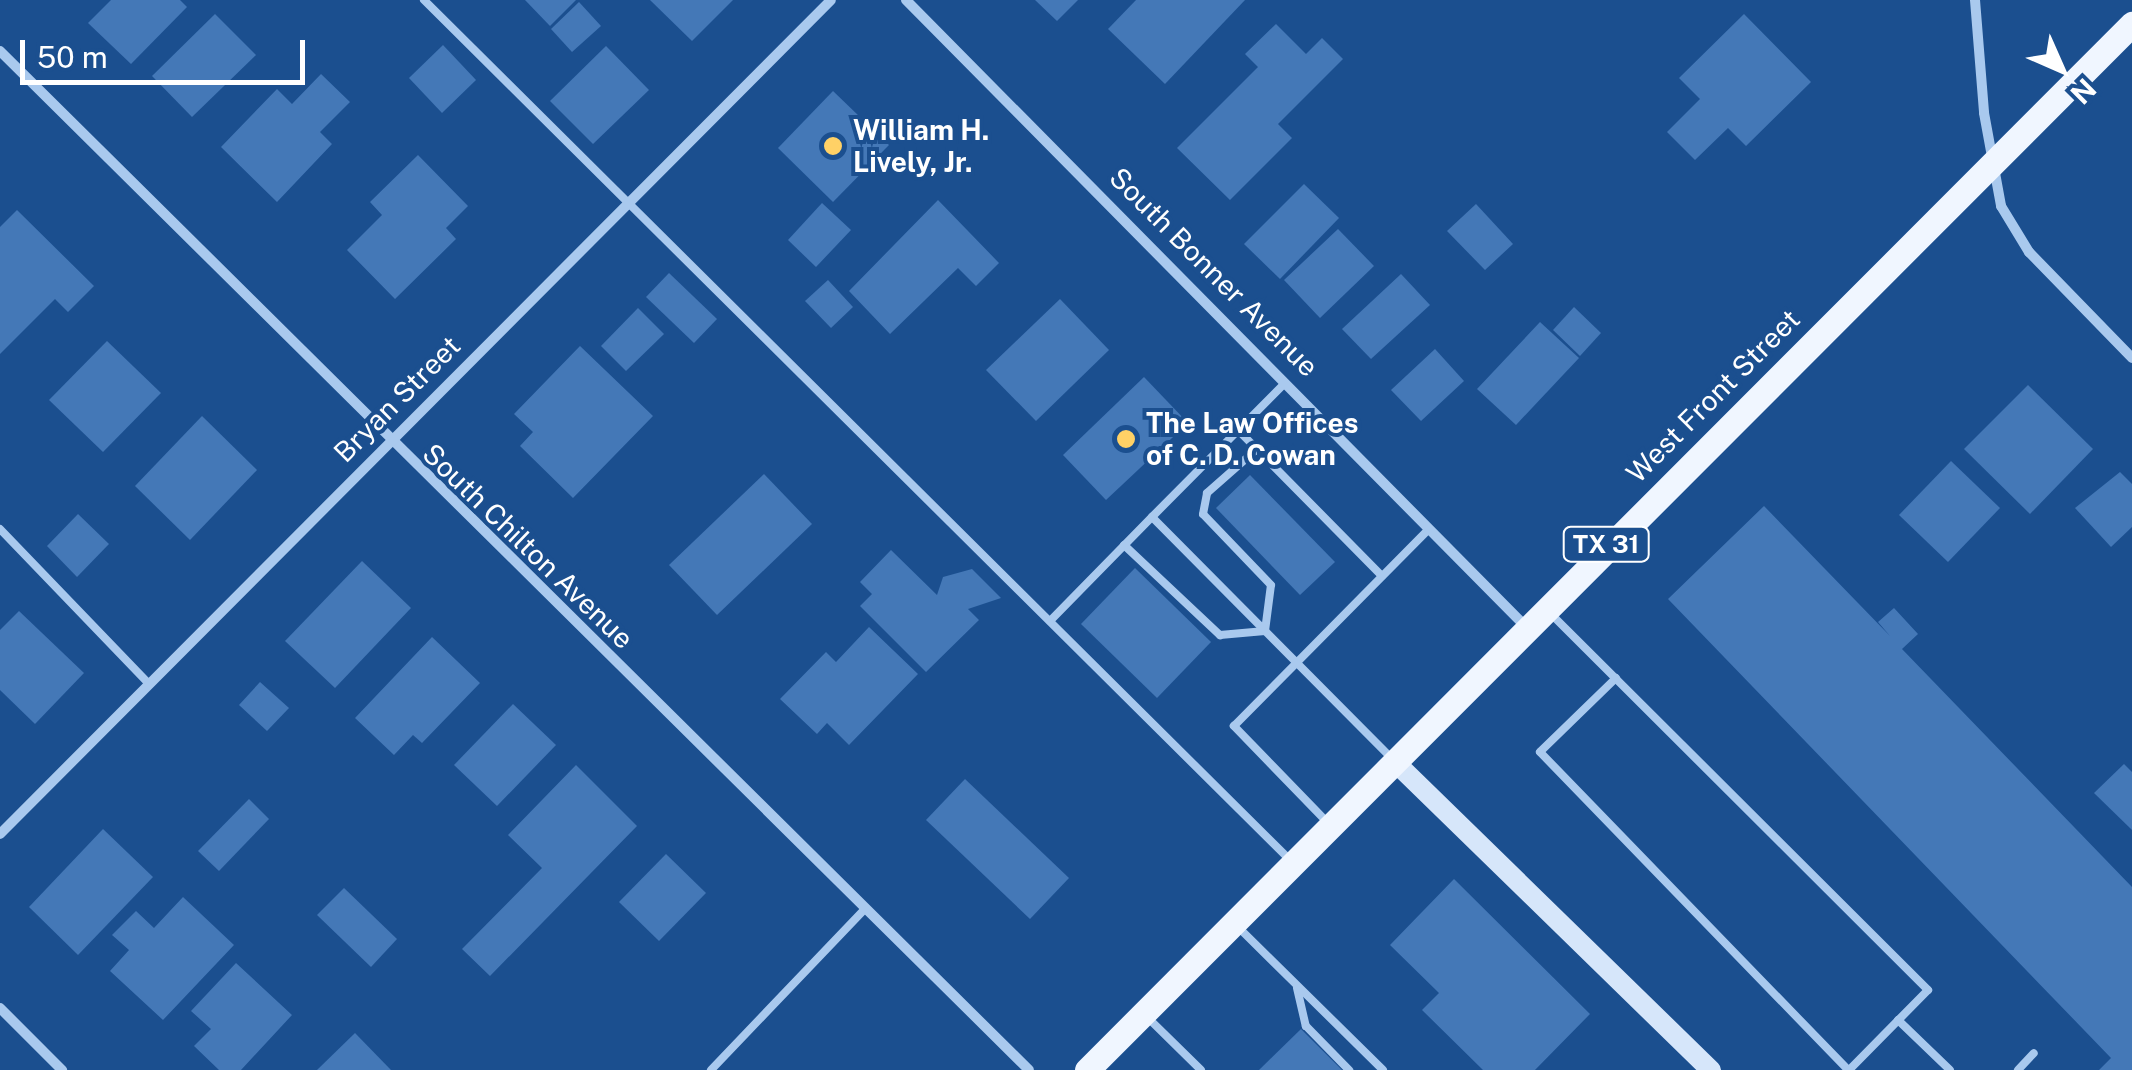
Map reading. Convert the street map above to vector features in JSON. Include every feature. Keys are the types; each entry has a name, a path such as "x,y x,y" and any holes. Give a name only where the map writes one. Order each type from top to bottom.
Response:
{"main road":[{"name":"West Front Street","path":"1089,1069 1394,762 1524,625 2132,24"}],"street":[{"name":"Bryan Street","path":"0,834 388,440 831,0"},
{"name":"South Bonner Avenue","path":"906,0 1524,625"},
{"path":"1975,0 1991,163 2001,206 2028,252 2132,358"},
{"name":"South Chilton Avenue","path":"0,51 388,440 1029,1070"},
{"path":"1394,762 1712,1070"},
{"path":"0,1008 62,1070"}],"lane":[{"path":"424,0 1294,863"},
{"path":"1050,621 1285,383"},
{"path":"1238,430 1382,576"},
{"path":"1256,450 1208,493 1203,514 1271,585 1265,631"},
{"path":"1152,517 1394,762"},
{"path":"0,529 148,683"},
{"path":"1330,825 1234,726 1429,529"},
{"path":"1124,545 1220,636 1265,631"},
{"path":"1543,606 1616,678 1928,990 1848,1070 1540,752 1616,678"},
{"path":"711,1070 865,908"},
{"path":"1234,922 1383,1070"},
{"path":"1296,984 1306,1026 1349,1070"},
{"path":"1143,1013 1201,1070"},
{"path":"1898,1020 1950,1070"},
{"path":"2018,1070 2034,1054"}],"building":[{"path":"111,0 180,0 187,7 131,64 88,23"},
{"path":"525,0 576,0 550,26"},
{"path":"650,0 733,0 692,41"},
{"path":"1035,0 1078,0 1057,21"},
{"path":"1136,0 1245,0 1165,84 1108,29"},
{"path":"579,2 601,26 572,52 551,29"},
{"path":"215,14 256,55 192,117 152,76"},
{"path":"1744,14 1811,82 1746,146 1728,128 1695,160 1667,132 1700,99 1679,78"},
{"path":"1276,24 1306,54 1322,38 1343,59 1278,124 1292,138 1230,200 1177,148 1258,67 1245,54"},
{"path":"443,45 476,80 442,113 409,78"},
{"path":"606,46 649,90 593,144 550,101"},
{"path":"321,74 350,102 320,132 332,144 277,202 221,147 277,89 292,104"},
{"name":"William H. Lively, Jr.","path":"833,91 889,145 833,202 778,148"},
{"path":"418,155 468,206 446,228 456,239 395,299 347,250 382,215 370,202"},
{"path":"1304,184 1339,218 1280,279 1244,244"},
{"path":"938,200 999,263 976,286 958,268 890,334 849,291"},
{"path":"822,203 851,230 816,267 788,240"},
{"path":"1476,204 1513,244 1485,270 1447,231"},
{"path":"17,210 94,286 68,312 55,299 0,354 0,227"},
{"path":"1338,229 1374,266 1320,318 1284,280"},
{"path":"669,273 717,319 694,343 646,297"},
{"path":"1401,274 1430,305 1371,359 1342,329"},
{"path":"828,280 853,307 831,328 805,301"},
{"path":"1060,299 1109,350 1036,421 986,370"},
{"path":"1574,307 1601,333 1580,356 1553,330"},
{"path":"638,308 664,334 626,371 601,346"},
{"path":"1540,322 1579,358 1516,425 1477,389"},
{"path":"107,341 161,393 103,452 49,400"},
{"path":"580,346 653,416 573,498 520,446 533,432 514,414"},
{"path":"1435,349 1464,381 1421,421 1391,390"},
{"name":"The Law Offices of C. D. Cowan","path":"1144,377 1188,423 1106,500 1063,455"},
{"path":"2028,385 2093,449 2030,514 1964,449"},
{"path":"202,416 257,470 190,540 135,486"},
{"path":"1951,461 2000,508 1948,562 1899,515"},
{"path":"2120,472 2132,484 2132,527 2111,547 2075,508"},
{"path":"764,474 812,524 717,615 669,565"},
{"path":"1250,475 1335,562 1300,595 1216,508"},
{"path":"1764,506 1890,636 1878,622 1894,608 1918,634 1902,649 2132,887 2132,1070 2099,1070 2111,1058 1668,599"},
{"path":"78,514 109,544 77,577 47,546"},
{"path":"891,550 937,595 943,577 972,569 1001,598 968,609 979,620 926,672 860,606 872,594 860,582"},
{"path":"362,561 411,608 335,688 285,641"},
{"path":"1135,568 1211,642 1157,698 1081,624"},
{"path":"19,611 84,673 35,724 0,690 0,630"},
{"path":"869,627 918,674 849,745 827,723 817,734 780,699 826,652 836,662"},
{"path":"432,637 480,683 422,743 413,735 394,755 355,718"},
{"path":"260,682 289,708 267,731 239,705"},
{"path":"513,704 556,745 497,806 454,765"},
{"path":"2124,764 2132,772 2132,830 2094,793"},
{"path":"576,765 637,826 490,976 462,949 542,868 508,835"},
{"path":"965,779 1069,878 1030,919 926,820"},
{"path":"249,799 269,819 219,871 198,851"},
{"path":"103,829 153,877 78,955 29,907"},
{"path":"666,854 706,893 659,941 619,902"},
{"path":"1454,879 1590,1014 1535,1070 1483,1070 1422,1010 1439,993 1390,945"},
{"path":"344,888 397,939 371,967 317,915"},
{"path":"183,897 234,945 163,1020 110,971 129,950 112,935 136,911 154,928"},
{"path":"236,963 292,1015 241,1070 219,1070 194,1046 211,1029 191,1011"},
{"path":"1301,1029 1342,1070 1259,1070"},
{"path":"355,1033 391,1070 317,1070"}],"place":[{"name":"William H. Lively, Jr.","path":"833,146"},
{"name":"The Law Offices of C. D. Cowan","path":"1126,439"}]}
